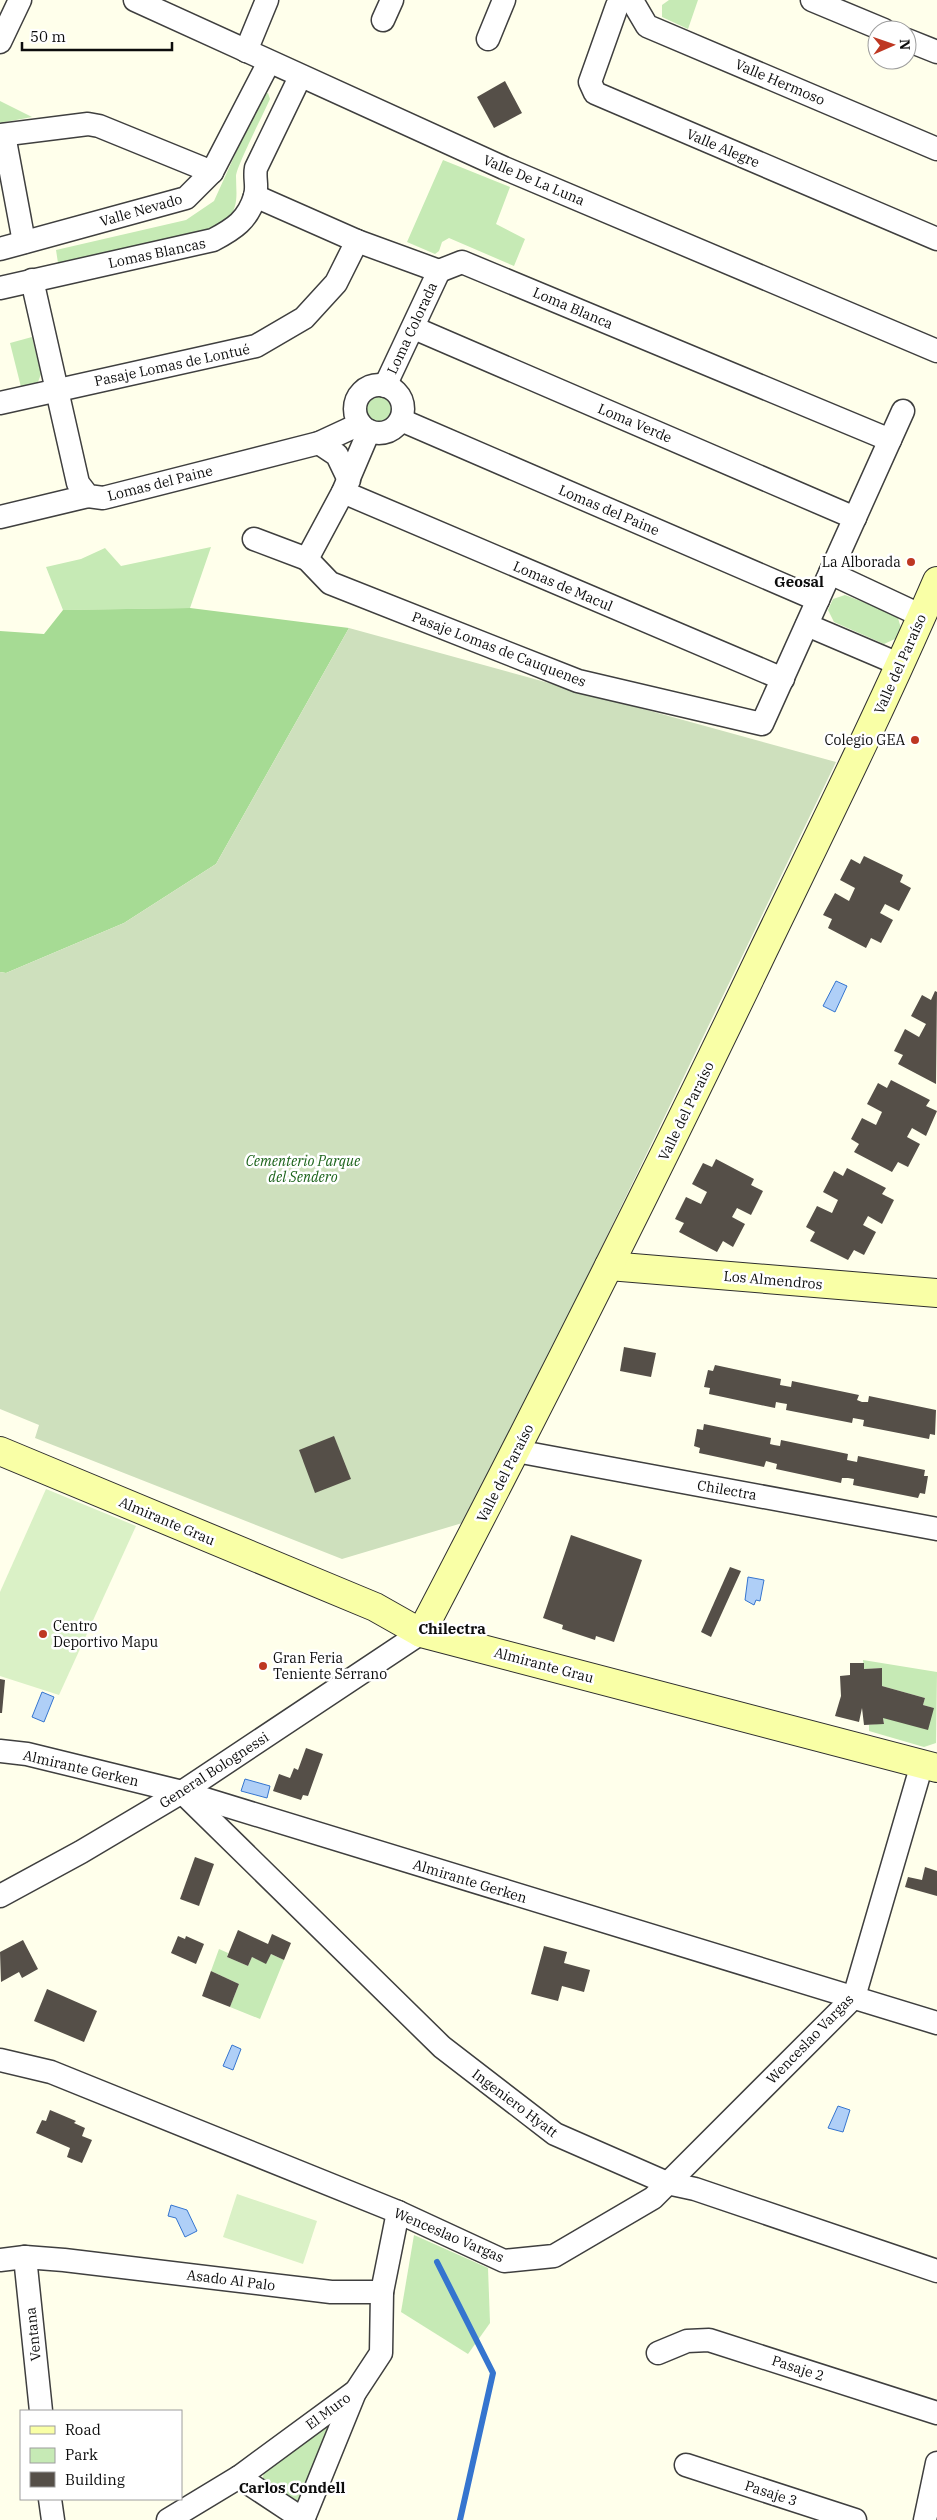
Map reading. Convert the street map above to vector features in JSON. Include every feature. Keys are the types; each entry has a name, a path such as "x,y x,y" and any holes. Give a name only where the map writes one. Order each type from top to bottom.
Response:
{"street":[{"path":"0,42 20,0"},
{"name":"Valle De La Luna","path":"134,0 300,77 513,172 937,351"},
{"path":"246,51 267,0"},
{"path":"488,39 504,0"},
{"path":"812,0 867,23"},
{"name":"Valle Hermoso","path":"623,2 647,26 937,149"},
{"name":"Valle Alegre","path":"623,2 590,82 594,92 937,239"},
{"path":"917,44 937,52"},
{"name":"Valle Nevado","path":"0,249 186,198 212,172 269,62"},
{"name":"Lomas Blancas","path":"0,288 213,240 237,228 255,196 254,176 256,168 300,77"},
{"path":"24,242 2,135 77,124 94,125 212,172"},
{"path":"255,196 357,241 438,271"},
{"name":"Pasaje Lomas de Lontué","path":"0,403 256,346 304,318 336,283 357,241"},
{"name":"Loma Blanca","path":"438,271 462,262 890,440"},
{"name":"Loma Colorada","path":"385,386 414,328 438,271"},
{"name":"Lomas del Paine","path":"32,280 78,483 88,496 103,498 319,443 364,427"},
{"name":"Loma Verde","path":"414,328 855,518"},
{"name":"Loma Colorada","path":"307,560 346,486 364,427 356,414 358,398 371,387 385,386 397,393 401,400 403,408 401,420"},
{"path":"783,679 904,411"},
{"path":"364,427 382,433 390,431 401,420"},
{"name":"Lomas del Paine","path":"401,420 818,600"},
{"path":"319,443 337,455 346,486"},
{"name":"Lomas de Macul","path":"346,486 783,679"},
{"path":"0,517 88,496"},
{"path":"254,540 307,560"},
{"name":"Pasaje Lomas de Cauquenes","path":"307,560 330,583 578,681 762,724 783,679"},
{"path":"830,573 922,616"},
{"name":"Valle del Paraíso","path":"422,1633 516,1451 687,1110 901,665 937,581"},
{"path":"807,625 901,665"},
{"name":"Los Almendros","path":"609,1266 937,1293"},
{"name":"Almirante Grau","path":"0,1451 375,1607 422,1633 930,1766"},
{"name":"Chilectra","path":"516,1451 937,1529"},
{"name":"General Bolognessi","path":"0,1896 81,1852 182,1792 422,1633"},
{"name":"Almirante Gerken","path":"0,1751 27,1754 182,1792 937,2023"},
{"name":"Wenceslao Vargas","path":"0,2060 51,2072 398,2212 504,2261 554,2256 653,2198 854,1997 930,1766"},
{"name":"Ingeniero Hyatt","path":"182,1792 442,2048 554,2134 667,2183 695,2189 937,2271"},
{"path":"382,2292 398,2212"},
{"name":"Asado Al Palo","path":"0,2260 25,2257 331,2292 382,2292"},
{"name":"Ventana","path":"25,2257 41,2410"},
{"name":"El Muro","path":"168,2520 239,2477 356,2391 381,2353 382,2292"},
{"name":"Pasaje 2","path":"658,2353 687,2341 709,2340 937,2413"},
{"path":"239,2477 303,2520 356,2391"},
{"path":"925,2520 937,2463"},
{"name":"Pasaje 3","path":"686,2465 855,2520"},
{"path":"50,2500 53,2520"}],"green space":[{"path":"669,0 698,0 688,29 662,17 662,5"},
{"path":"268,93 270,99 236,176 235,206 230,217 225,222 215,228 173,240 58,263 56,250 186,220 214,201 262,95"},
{"path":"0,101 32,117 0,123"},
{"path":"443,160 510,187 496,224 525,239 514,266 449,238 442,242 439,251 435,254 407,242"},
{"path":"32,337 41,374 38,382 21,387 10,343"},
{"path":"379,391 386,392 391,396 395,401 395,415 391,420 386,424 379,425 372,424 367,420 363,415 362,408 363,401 367,396 372,392"},
{"path":"211,547 190,608 63,610 46,567 81,559 105,548 121,566"},
{"path":"845,595 897,615 901,628 895,639 884,644 834,622 828,610 833,599"},
{"path":"190,608 349,628 216,864 124,923 6,973 0,972 0,631 44,634 63,610"},
{"name":"Cementerio Parque del Sendero","path":"349,628 836,762 469,1521 342,1559 35,1438 39,1425 0,1409 0,972 6,973 124,923 216,864"},
{"name":"Centro Deportivo Mapu","path":"46,1489 136,1526 59,1695 0,1676 0,1592"},
{"path":"863,1660 937,1672 936,1743 924,1747 869,1731 869,1725 884,1723 883,1718 934,1708 923,1705 925,1698 882,1686 882,1668 864,1669"},
{"path":"219,1949 228,1953 227,1957 248,1966 252,1957 266,1963 271,1954 284,1960 260,2019 230,2007 239,1984 211,1971"},
{"path":"237,2194 317,2221 303,2264 223,2237"},
{"path":"414,2235 488,2268 490,2323 468,2354 401,2312"},
{"path":"335,2420 299,2502 262,2484 264,2471"}],"water":[{"path":"836,981 847,986 835,1012 823,1006"},
{"path":"748,1577 764,1580 760,1601 756,1600 754,1605 745,1600"},
{"path":"42,1692 54,1697 44,1722 32,1717"},
{"path":"245,1779 270,1786 267,1798 241,1791"},
{"path":"232,2045 241,2049 233,2070 223,2066"},
{"path":"838,2106 850,2110 843,2132 828,2128"},
{"path":"171,2205 187,2210 197,2231 185,2237 176,2218 168,2216"}],"building":[{"path":"505,81 522,113 494,128 477,97"},
{"path":"864,856 903,875 900,882 911,888 899,911 885,904 880,913 893,920 881,943 871,938 866,948 828,928 832,919 823,915 835,893 849,901 855,888 840,880 851,859 860,864"},
{"path":"935,991 937,992 936,1084 898,1064 903,1055 894,1051 905,1029 919,1037 926,1024 911,1016 922,995 931,1000"},
{"path":"891,1080 930,1100 926,1106 937,1111 926,1136 912,1128 907,1137 920,1144 908,1167 898,1162 892,1172 854,1152 859,1144 851,1139 862,1118 876,1125 882,1112 867,1104 878,1083 887,1088"},
{"path":"716,1159 754,1179 751,1185 763,1191 751,1215 737,1208 732,1217 745,1224 733,1247 723,1241 717,1252 679,1232 684,1223 675,1219 686,1197 701,1204 707,1192 692,1184 703,1163 712,1167"},
{"path":"847,1168 886,1188 882,1194 894,1200 882,1224 868,1216 863,1225 876,1232 864,1255 854,1250 848,1260 810,1241 815,1232 806,1227 817,1206 832,1213 838,1200 823,1192 834,1171 843,1176"},
{"path":"624,1347 656,1353 651,1377 620,1371"},
{"path":"715,1365 781,1379 780,1385 791,1387 792,1381 859,1395 857,1400 862,1402 868,1402 869,1396 936,1410 935,1435 930,1434 929,1439 863,1426 864,1420 853,1418 852,1423 786,1410 787,1404 776,1402 775,1408 709,1394 710,1388 704,1387 708,1370 713,1371"},
{"path":"704,1424 771,1438 770,1444 774,1445 780,1446 781,1440 848,1454 847,1460 857,1462 858,1456 925,1470 924,1476 928,1476 925,1494 920,1493 918,1498 853,1485 854,1479 842,1478 841,1483 776,1469 777,1464 766,1461 764,1467 699,1453 700,1448 694,1446 697,1429 703,1430"},
{"path":"334,1436 351,1479 315,1493 299,1450"},
{"path":"571,1535 642,1560 614,1642 596,1636 595,1640 562,1629 563,1625 543,1618"},
{"path":"730,1567 741,1571 711,1637 701,1632"},
{"path":"850,1663 864,1663 864,1669 882,1668 882,1686 925,1698 923,1705 934,1708 928,1730 883,1718 884,1724 864,1725 862,1708 859,1722 835,1716 841,1696 840,1676 850,1675"},
{"path":"0,1679 5,1680 2,1713 0,1713"},
{"path":"306,1748 323,1754 308,1796 303,1795 301,1800 273,1791 279,1774 290,1778 294,1768 298,1770"},
{"path":"195,1857 214,1864 199,1906 180,1899"},
{"path":"925,1867 937,1871 937,1896 905,1887 908,1877 922,1880"},
{"path":"238,1930 268,1944 272,1934 291,1943 284,1960 271,1954 266,1964 252,1957 248,1966 227,1957"},
{"path":"178,1936 185,1939 186,1936 204,1944 196,1964 171,1953"},
{"path":"23,1940 38,1969 22,1978 19,1972 1,1982 0,1952"},
{"path":"544,1946 567,1952 564,1963 590,1970 584,1992 562,1986 558,2001 531,1994"},
{"path":"211,1971 239,1984 230,2007 202,1996"},
{"path":"47,1989 97,2011 84,2042 34,2021"},
{"path":"50,2110 76,2121 74,2123 85,2128 82,2136 92,2140 82,2163 67,2157 70,2148 36,2133 42,2120 46,2121"}],"waterway":[{"path":"437,2262 493,2373 460,2520"}],"place":[{"name":"La Alborada","path":"911,562"},
{"name":"Colegio GEA","path":"915,740"},
{"name":"Centro Deportivo Mapu","path":"43,1634"},
{"name":"Gran Feria Teniente Serrano","path":"263,1666"}],"district":[{"name":"Geosal","path":"799,582"},
{"name":"Chilectra","path":"452,1629"},
{"name":"Carlos Condell","path":"292,2488"}]}
